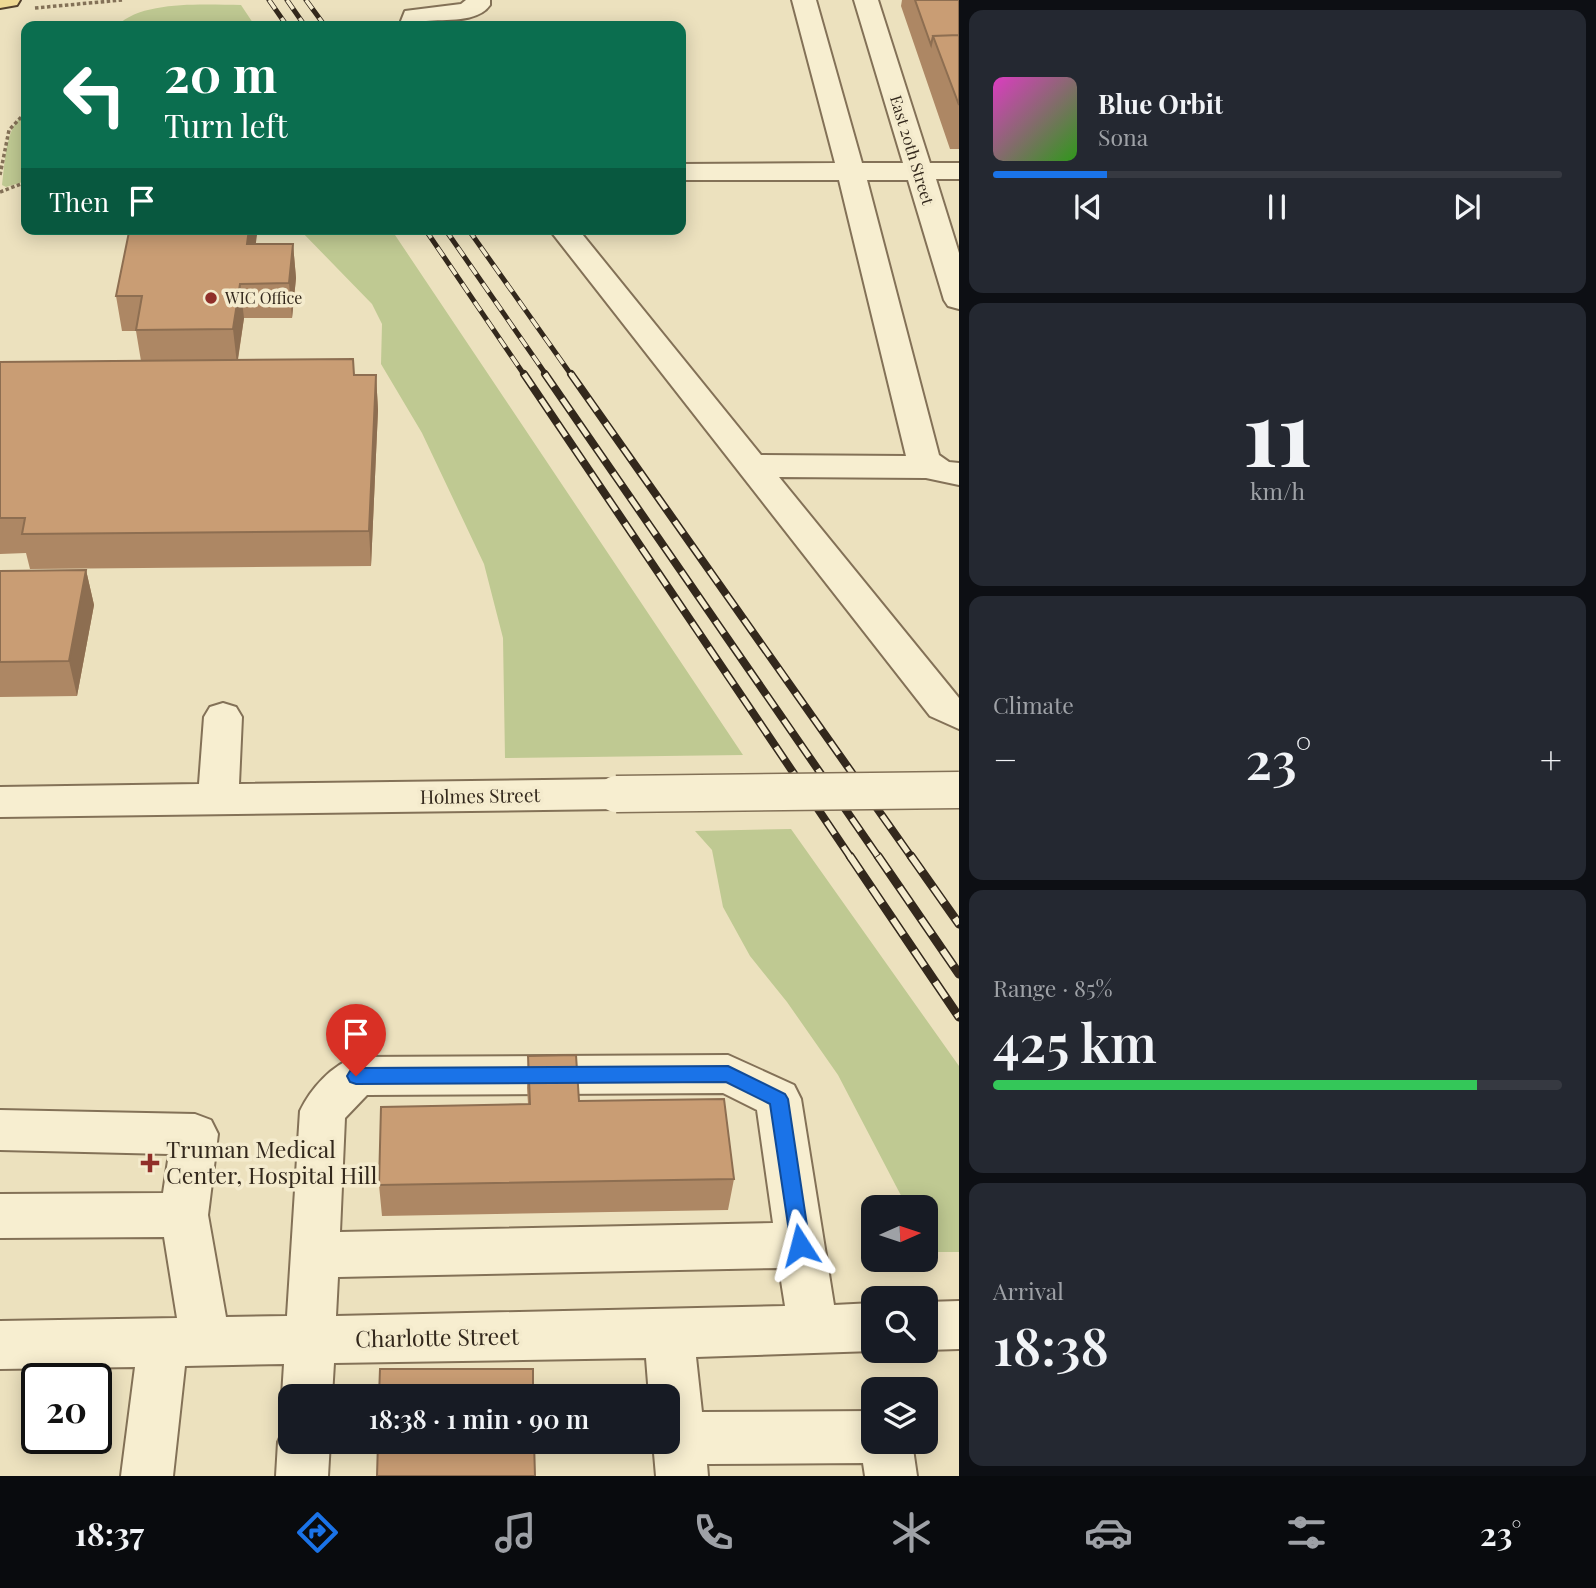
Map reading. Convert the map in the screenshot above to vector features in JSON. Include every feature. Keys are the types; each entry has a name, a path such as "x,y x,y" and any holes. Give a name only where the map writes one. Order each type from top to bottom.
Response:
{"main road":[{"path":"0,1 18,5"}],"street":[{"path":"413,21 414,16 424,12 472,9 478,5 478,0"},
{"path":"804,0 851,172 923,457 944,470"},
{"name":"East 20th Street","path":"866,0 959,300"},
{"path":"686,172 959,171"},
{"path":"568,235 943,706 959,715"},
{"path":"754,466 944,470"},
{"path":"218,800 223,717"},
{"name":"Holmes Street","path":"0,802 959,790"},
{"path":"308,1384 323,1111 356,1076 728,1074 778,1099 813,1329"},
{"path":"0,1130 195,1134 184,1215 184,1343 147,1476"},
{"path":"0,1216 184,1215"},
{"path":"313,1255 800,1245"},
{"path":"938,1326 959,1325"},
{"name":"Charlotte Street","path":"0,1345 669,1334 861,1327"},
{"path":"669,1334 681,1457 861,1438"},
{"path":"302,1476 303,1454"},
{"path":"888,1454 891,1476"}],"path":[{"path":"18,5 121,0"},
{"path":"0,175 4,144 13,123 21,116"},
{"path":"0,192 21,184"}],"green space":[{"path":"241,5 252,21 124,21 158,8"},
{"path":"21,118 21,182 6,187 2,185 5,156 10,135"},
{"path":"305,235 395,235 743,755 505,758 503,638 484,564 422,433 381,364 382,324 372,304"},
{"path":"791,829 959,1066 959,1252 938,1252 938,1195 901,1195 838,1075 787,1002 750,956 723,907 712,850 695,831"}],"building":[{"path":"915,0 959,0 959,35 933,36 931,45"},
{"path":"959,35 959,105 933,36"},
{"name":"WIC Office","path":"128,235 248,235 247,244 293,244 289,283 240,284 233,329 136,330 142,296 116,296"},
{"path":"353,359 354,375 376,375 369,531 22,534 25,518 0,518 0,362"},
{"path":"86,570 69,661 0,662 0,571"},
{"path":"576,1055 579,1101 724,1099 734,1179 379,1185 381,1107 530,1104 528,1056"},
{"path":"380,1369 533,1369 533,1384 379,1384"},
{"path":"378,1454 534,1454 535,1476 377,1476"}],"railway":[{"path":"269,0 284,21"},
{"path":"287,0 302,21"},
{"path":"306,0 321,21"},
{"path":"429,235 525,376"},
{"path":"449,235 547,376"},
{"path":"472,235 572,376"},
{"path":"524,374 851,858"},
{"path":"545,374 879,858"},
{"path":"571,374 912,858"},
{"path":"850,856 959,1017"},
{"path":"878,856 959,974"},
{"path":"911,856 959,924"}],"place":[{"name":"WIC Office","path":"211,298"},
{"name":"Truman Medical Center, Hospital Hill","path":"150,1163"}],"route":[{"path":"356,1076 728,1074 778,1099 800,1245"}]}
